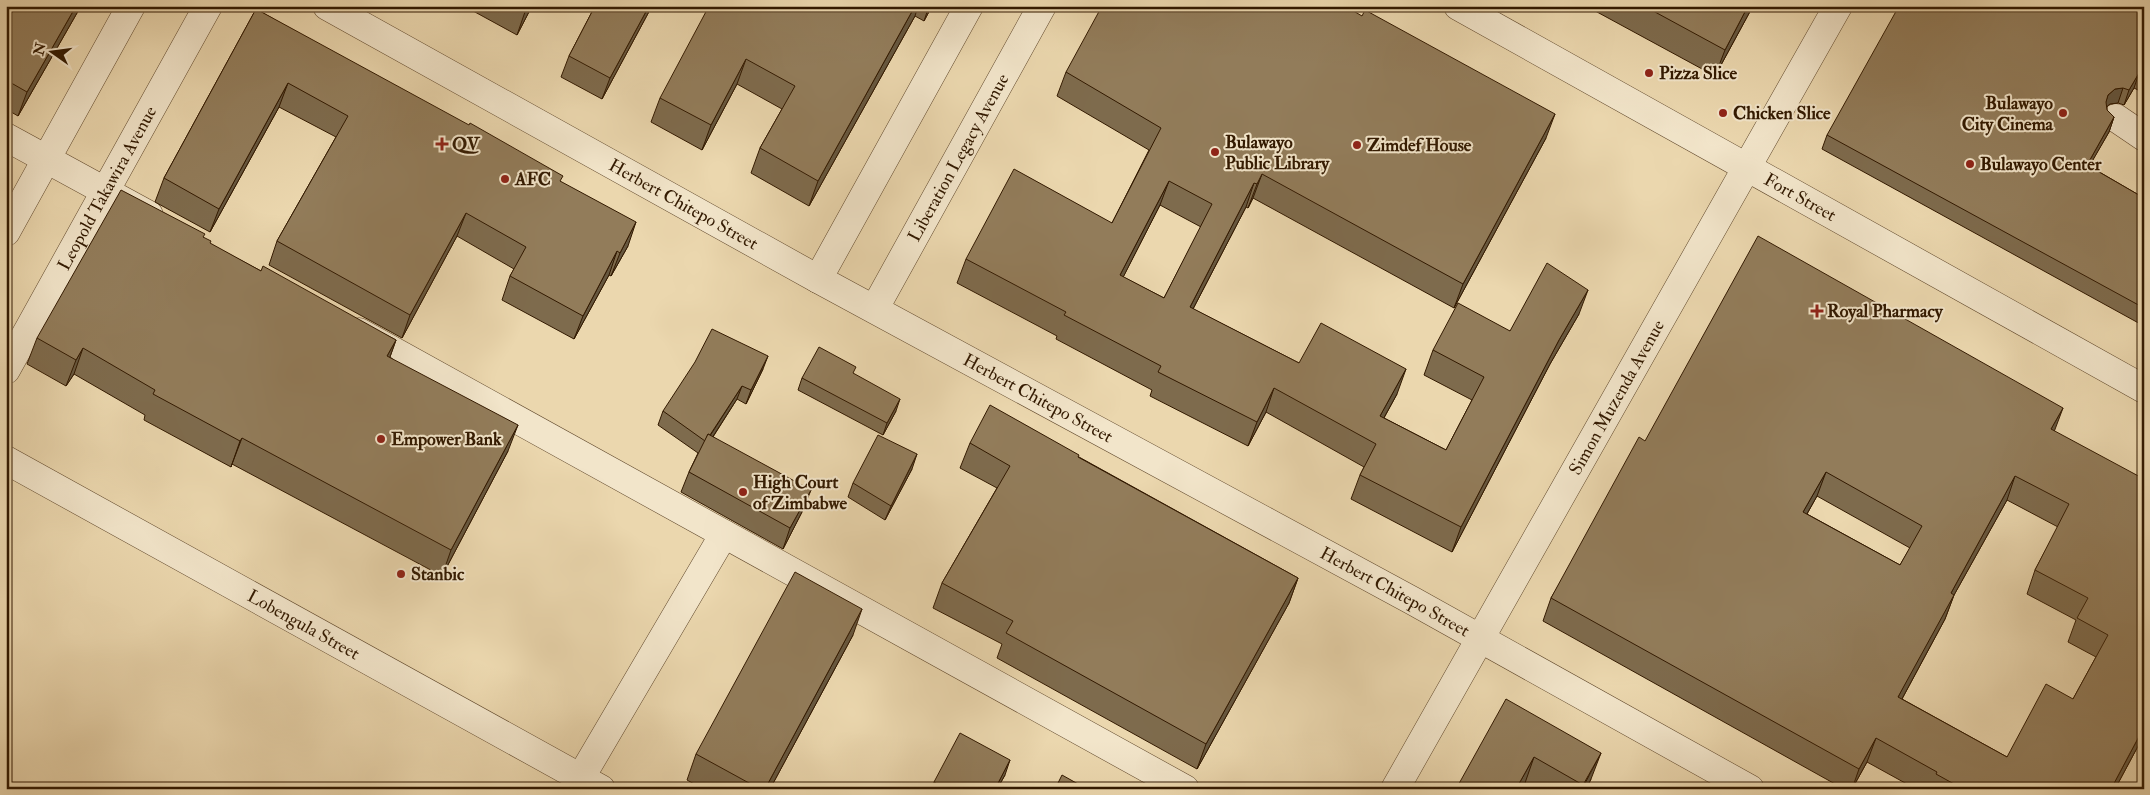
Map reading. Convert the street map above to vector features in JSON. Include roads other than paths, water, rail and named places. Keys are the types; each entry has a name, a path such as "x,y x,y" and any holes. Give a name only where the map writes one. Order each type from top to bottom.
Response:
{"street":[{"path":"6,232 131,6"},
{"name":"Leopold Takawira Avenue","path":"6,370 208,6"},
{"name":"Herbert Chitepo Street","path":"327,6 818,279 875,308 1480,639 1750,789"},
{"path":"818,279 969,6"},
{"name":"Liberation Legacy Avenue","path":"875,308 1042,6"},
{"name":"Fort Street","path":"1458,6 2144,389"},
{"name":"Simon Muzenda Avenue","path":"1395,789 1838,6"},
{"path":"2116,118 2144,137"},
{"path":"6,137 167,225"},
{"path":"341,322 1185,789"},
{"name":"Lobengula Street","path":"6,460 585,785"},
{"path":"585,785 724,534"}],"place":[{"name":"Pizza Slice","path":"1649,73"},
{"name":"Chicken Slice","path":"1723,113"},
{"name":"Bulawayo City Cinema","path":"2063,113"},
{"name":"QV","path":"442,144"},
{"name":"Zimdef House","path":"1357,145"},
{"name":"Bulawayo Public Library","path":"1215,152"},
{"name":"Bulawayo Center","path":"1970,164"},
{"name":"AFC","path":"505,179"},
{"name":"Royal Pharmacy","path":"1817,311"},
{"name":"Empower Bank","path":"381,439"},
{"name":"High Court of Zimbabwe","path":"743,492"},
{"name":"Stanbic","path":"401,574"}]}
